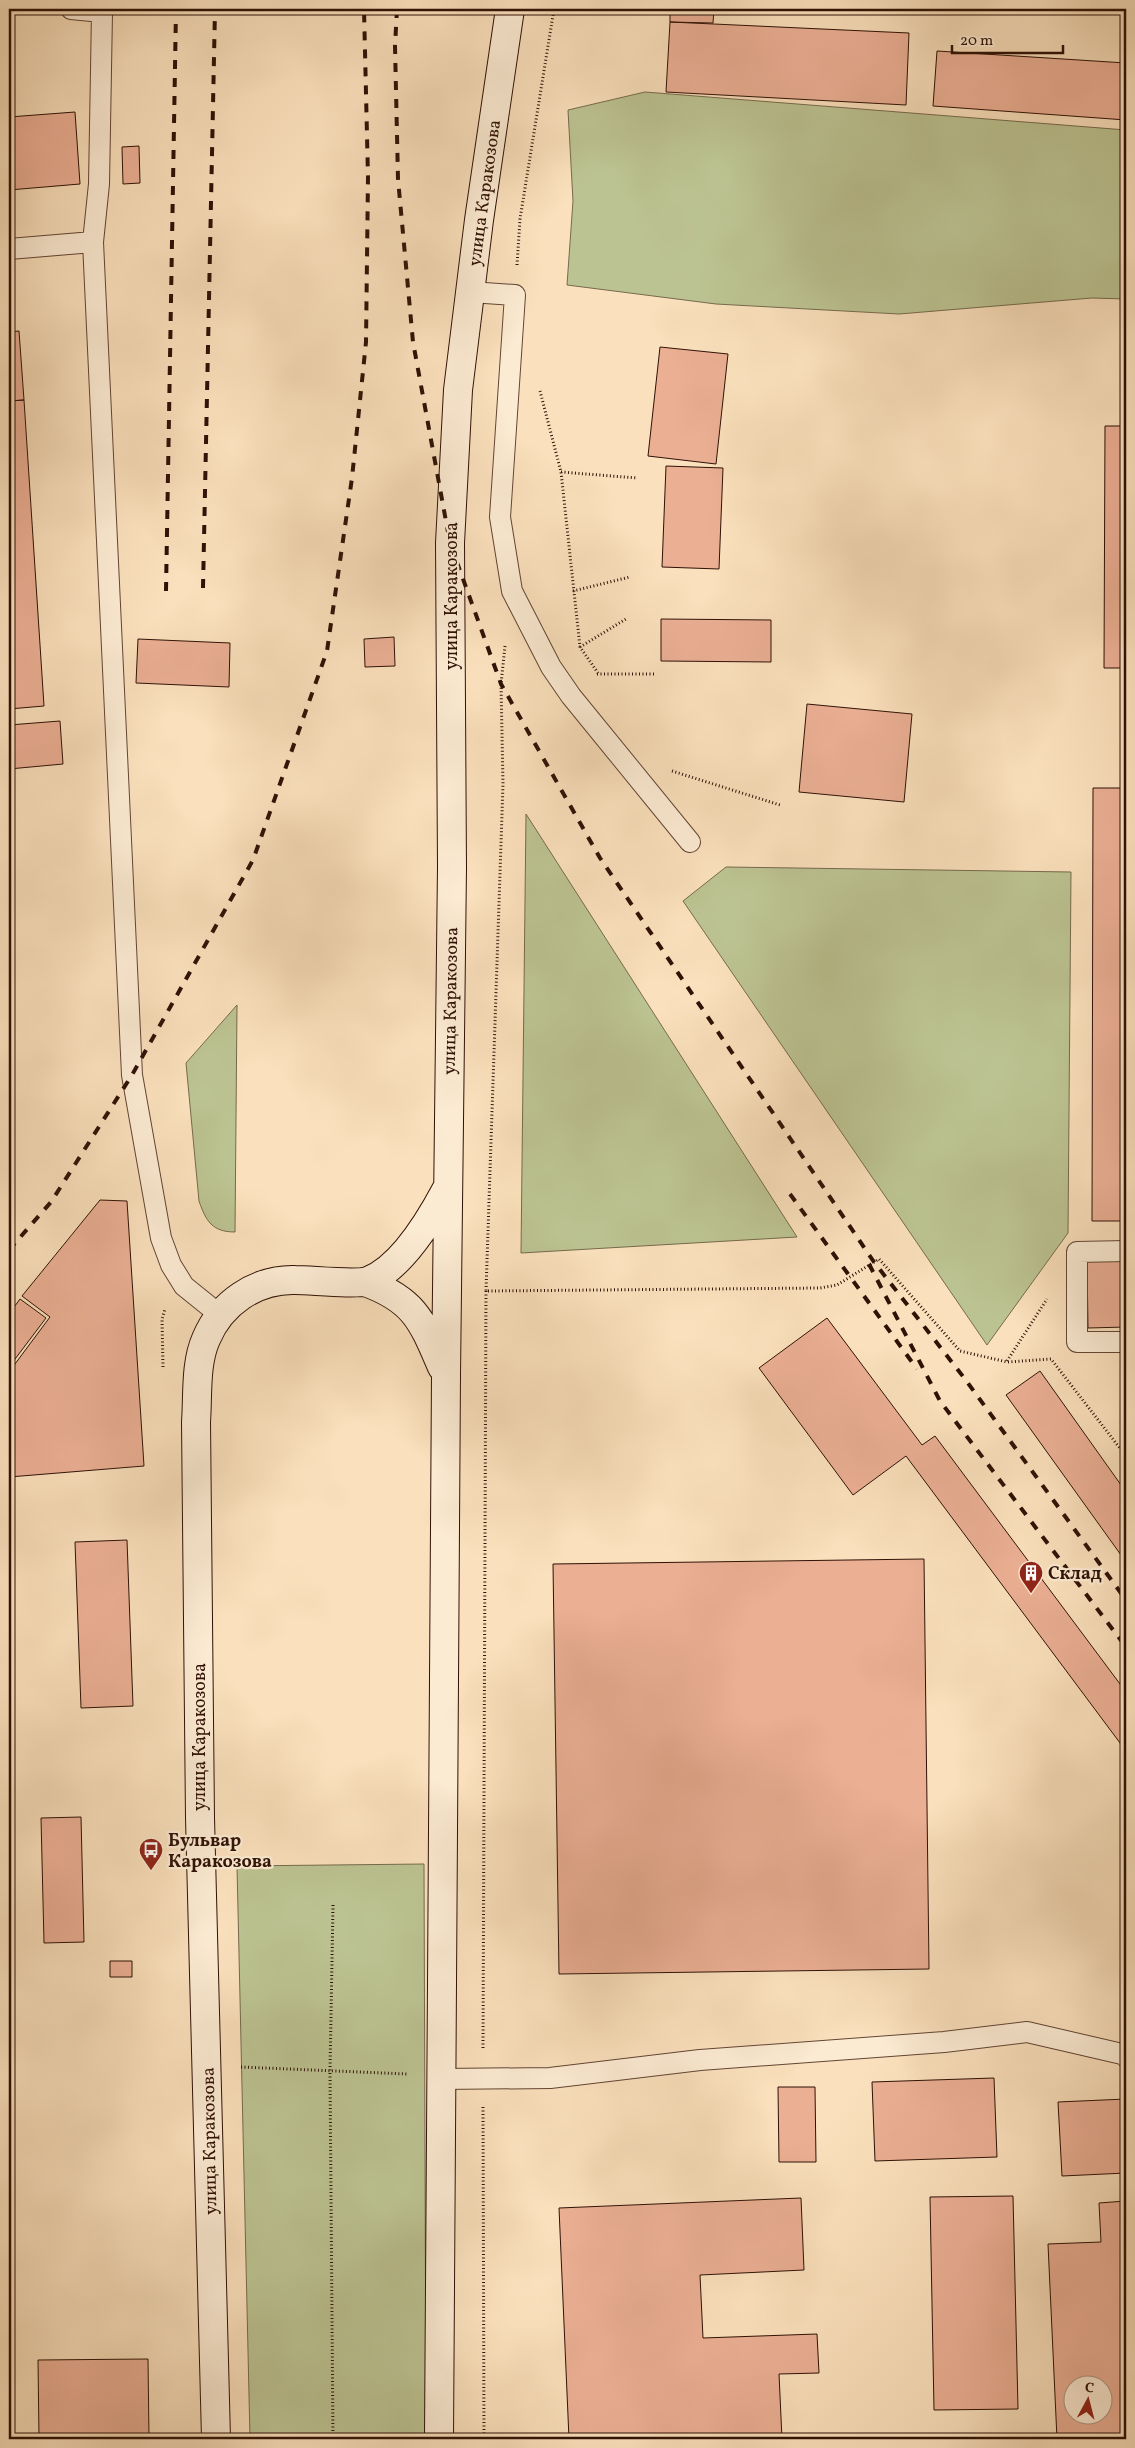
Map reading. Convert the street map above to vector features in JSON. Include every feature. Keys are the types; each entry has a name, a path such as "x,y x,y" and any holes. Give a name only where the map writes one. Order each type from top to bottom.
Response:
{"main road":[{"name":"улица Каракозова","path":"439,2439 446,1375 452,867 450,543 458,390 510,9"},
{"name":"улица Каракозова","path":"366,1282 384,1273 398,1259 431,1218 448,1186"},
{"name":"улица Каракозова","path":"216,2439 200,1818 196,1422 199,1368 206,1339 220,1316 235,1300 250,1289 282,1279 366,1282 385,1289 413,1309 423,1324 446,1375"}],"lane":[{"path":"71,9 101,10 99,184 93,242 132,1076 162,1238 171,1264 184,1286 220,1316"},
{"path":"9,249 93,242"},
{"path":"470,292 515,294 500,517 512,591 551,667 571,696 690,842"},
{"path":"1126,1251 1077,1252 1078,1342 1126,1342"},
{"path":"441,2080 550,2078 700,2060 944,2042 1027,2032 1122,2054 1126,2057"}],"path":[{"path":"515,294 520,219 554,9"},
{"path":"539,388 561,472 580,647 598,674"},
{"path":"561,472 637,478"},
{"path":"573,591 630,577"},
{"path":"484,2439 483,2079 486,1291 503,784 501,684 512,591"},
{"path":"551,667 626,619"},
{"path":"571,696 598,674 654,674"},
{"path":"634,772 662,767 780,806"},
{"path":"486,1291 820,1288 837,1285 879,1259 960,1351 1007,1362 1051,1359 1126,1456"},
{"path":"1007,1362 1050,1294"},
{"path":"333,1905 330,2071 333,2439"},
{"path":"241,2067 410,2074"}],"green space":[{"path":"645,92 1126,130 1126,299 1092,298 899,314 716,304 567,285 573,201 568,110"},
{"path":"526,814 797,1237 521,1253"},
{"path":"726,867 1071,872 1068,1233 987,1345 683,901"},
{"path":"237,1005 235,1232 221,1230 211,1224 207,1220 199,1201 186,1063"},
{"path":"424,1864 426,2439 250,2439 237,1866"}],"building":[{"path":"670,9 714,9 713,23 670,22"},
{"path":"670,22 909,33 906,105 666,92"},
{"path":"937,51 1126,63 1126,120 933,106"},
{"path":"75,112 80,184 9,190 9,117"},
{"path":"139,146 140,183 123,184 122,147"},
{"path":"19,331 24,400 9,401 9,332"},
{"path":"660,347 728,354 716,464 648,456"},
{"path":"24,400 44,706 9,709 9,401"},
{"path":"1105,426 1126,426 1126,668 1104,668"},
{"path":"666,466 723,468 719,569 662,567"},
{"path":"661,619 771,620 771,662 661,661"},
{"path":"394,637 395,666 365,667 364,639"},
{"path":"138,639 230,643 229,687 136,683"},
{"path":"807,704 912,714 904,802 799,792"},
{"path":"60,721 63,764 9,769 9,725"},
{"path":"1093,788 1126,788 1126,1221 1092,1221"},
{"path":"100,1200 127,1201 144,1466 9,1477 9,1372 50,1317 22,1296"},
{"path":"1126,1260 1126,1327 1088,1328 1087,1261"},
{"path":"20,1299 46,1318 9,1367 9,1314"},
{"name":"Склад","path":"827,1318 922,1445 935,1436 1126,1692 1126,1751 906,1456 853,1495 759,1368"},
{"path":"1040,1371 1126,1492 1126,1562 1006,1395"},
{"path":"127,1540 133,1706 81,1708 75,1542"},
{"path":"924,1559 929,1969 559,1974 553,1564"},
{"path":"81,1817 84,1942 44,1943 41,1818"},
{"path":"110,1961 132,1961 132,1977 110,1977"},
{"path":"994,2078 997,2157 875,2161 872,2082"},
{"path":"778,2087 815,2087 816,2162 779,2162"},
{"path":"1126,2099 1126,2173 1062,2176 1058,2102"},
{"path":"1013,2196 1018,2409 934,2410 930,2197"},
{"path":"801,2198 804,2270 700,2275 703,2338 817,2334 819,2373 779,2374 782,2439 569,2439 559,2208"},
{"path":"1126,2201 1126,2439 1057,2439 1048,2244 1101,2242 1099,2203"},
{"path":"148,2359 149,2439 39,2439 38,2360"}],"railway":[{"path":"166,591 176,9"},
{"path":"203,588 215,9"},
{"path":"9,1250 51,1202 132,1075 253,860 327,651 352,478 366,342 368,177 364,9"},
{"path":"397,9 395,46 398,179 413,342 450,543 501,684 600,858 874,1262 965,1379 1126,1600"},
{"path":"790,1194 917,1369"},
{"path":"869,1264 940,1401 1126,1647"}],"place":[{"name":"Склад","path":"1031,1594"},
{"name":"Бульвар Каракозова","path":"151,1871"}]}
